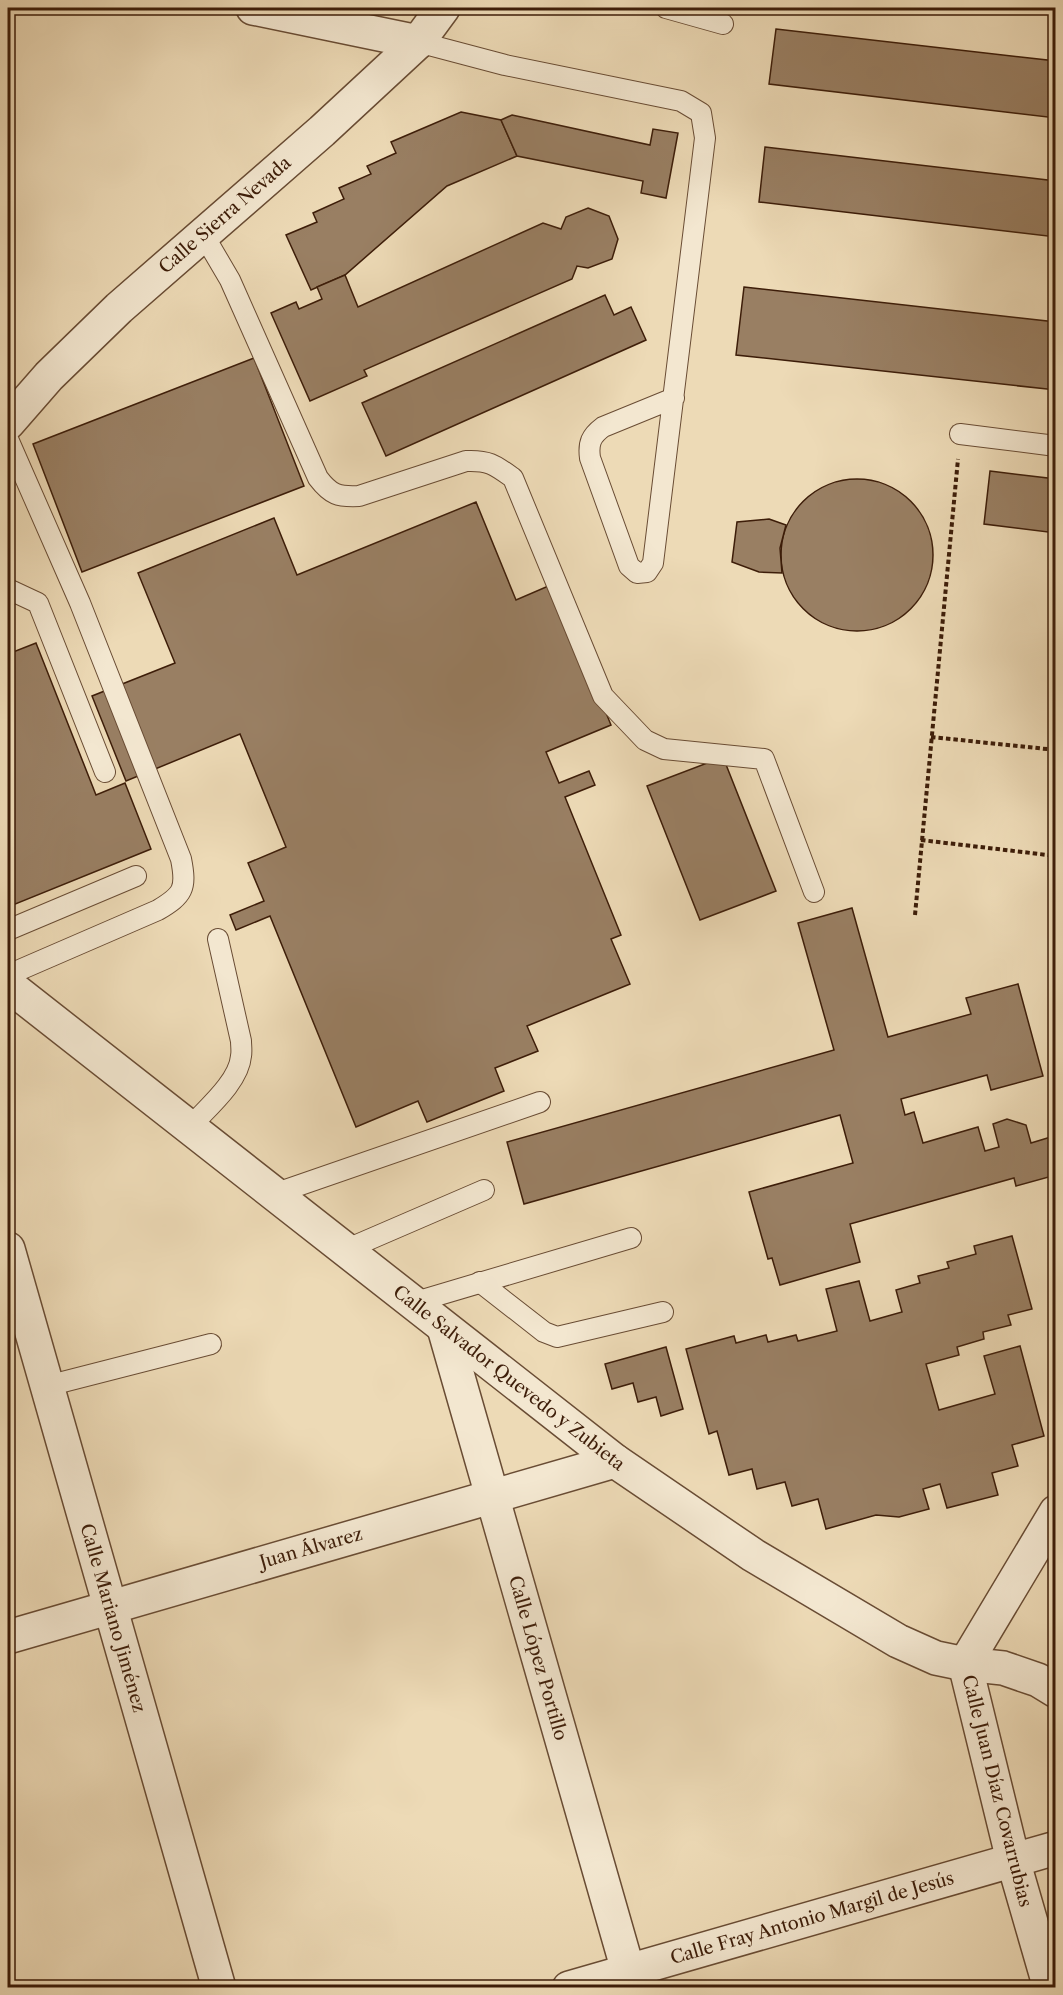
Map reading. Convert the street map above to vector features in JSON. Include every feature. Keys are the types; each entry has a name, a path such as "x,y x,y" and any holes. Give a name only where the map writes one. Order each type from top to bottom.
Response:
{"street":[{"path":"253,8 418,42"},
{"name":"Calle Sierra Nevada","path":"8,423 49,376 111,315 322,131 418,42 443,8"},
{"name":"Calle Salvador Quevedo y Zubieta","path":"9,975 189,1128 615,1461 753,1555 898,1641 936,1658 1003,1668 1038,1680 1056,1691"},
{"name":"Calle Mariano Jiménez","path":"8,1249 219,1988"},
{"name":"Calle López Portillo","path":"444,1328 631,1979"},
{"name":"Juan Álvarez","path":"8,1637 615,1461"},
{"path":"965,1664 1056,1512"},
{"name":"Calle Juan Díaz Covarrubias","path":"965,1664 1013,1860 1050,1988"},
{"name":"Calle Fray Antonio Margil de Jesús","path":"569,1988 631,1979 1056,1848"}],"lane":[{"path":"666,8 723,24"},
{"path":"418,42 505,65 681,101 701,113 705,138 674,398 653,563 647,572 637,573 629,566 590,458 588,446 593,434 603,427 674,398"},
{"path":"203,234 230,280 318,478 328,491 343,497 359,496 466,461 483,460 513,478 603,696 645,740 664,749 764,759 814,892"},
{"path":"960,434 1056,446"},
{"path":"8,439 85,614 181,859 185,879 177,898 158,910 9,975"},
{"path":"8,589 38,603 105,772"},
{"path":"8,930 136,876"},
{"path":"189,1128 230,1082 242,1056 241,1041 218,939"},
{"path":"274,1194 540,1102"},
{"path":"345,1250 484,1190"},
{"path":"412,1303 631,1238"},
{"path":"480,1282 544,1332 557,1337 663,1312"},
{"path":"47,1386 211,1344"}],"path":[{"path":"915,915 960,434"},
{"path":"931,737 1056,750"},
{"path":"921,840 1056,856"}],"building":[{"path":"776,29 1056,61 1056,118 769,84"},
{"path":"461,112 501,120 517,156 447,186 345,275 311,290 286,235 317,222 313,213 344,199 339,188 371,174 367,166 396,153 391,142"},
{"path":"512,115 650,145 653,129 678,133 666,198 641,193 643,181 517,156 501,120"},
{"path":"765,147 1056,181 1056,237 759,202"},
{"path":"588,208 609,216 618,239 612,259 588,268 577,266 572,279 364,370 367,376 310,401 271,313 296,302 299,309 322,299 317,287 345,275 358,307 543,223 561,229 566,217"},
{"path":"744,287 1056,322 1056,390 736,355"},
{"path":"605,295 614,315 631,307 646,340 386,456 362,403"},
{"path":"254,358 304,486 82,572 33,444"},
{"path":"990,471 1056,479 1056,533 984,524"},
{"path":"857,479 886,484 911,501 928,526 933,555 928,584 911,609 886,626 857,631 828,626 803,609 786,584 781,555 786,526 803,501 828,484"},
{"path":"476,502 516,600 553,584 611,725 546,752 559,783 589,771 595,785 565,797 621,935 611,939 630,984 527,1026 538,1051 495,1068 504,1091 427,1122 418,1101 356,1127 270,916 236,930 230,915 264,901 248,863 286,847 240,734 126,781 92,696 175,663 138,573 274,518 297,575"},
{"path":"769,519 786,525 780,548 782,573 759,572 732,562 737,522"},
{"path":"36,643 96,795 125,783 151,849 8,907 8,654"},
{"path":"723,757 776,891 700,920 647,786"},
{"path":"852,908 888,1037 971,1014 966,998 1018,984 1043,1076 991,1090 987,1075 901,1099 905,1115 914,1112 923,1143 978,1127 985,1151 999,1147 993,1124 1007,1119 1026,1125 1031,1143 1054,1136 1056,1175 1016,1186 1014,1178 850,1224 860,1262 780,1285 772,1258 768,1259 749,1192 853,1163 840,1115 524,1204 507,1142 834,1050 798,923"},
{"path":"1012,1236 1032,1309 1008,1315 1011,1325 983,1332 984,1339 957,1347 959,1355 926,1364 939,1410 995,1394 984,1356 1020,1346 1044,1436 1012,1445 1018,1466 992,1473 998,1495 947,1508 940,1484 923,1489 929,1509 899,1517 876,1515 826,1529 818,1499 792,1506 785,1482 757,1489 752,1469 729,1475 717,1431 709,1434 686,1349 734,1336 736,1343 766,1335 768,1342 796,1335 798,1341 837,1331 826,1289 859,1281 870,1321 902,1312 896,1290 920,1283 918,1276 949,1268 947,1262 976,1254 974,1246"},
{"path":"666,1347 683,1409 661,1416 656,1397 638,1402 633,1383 612,1389 605,1364"}]}
